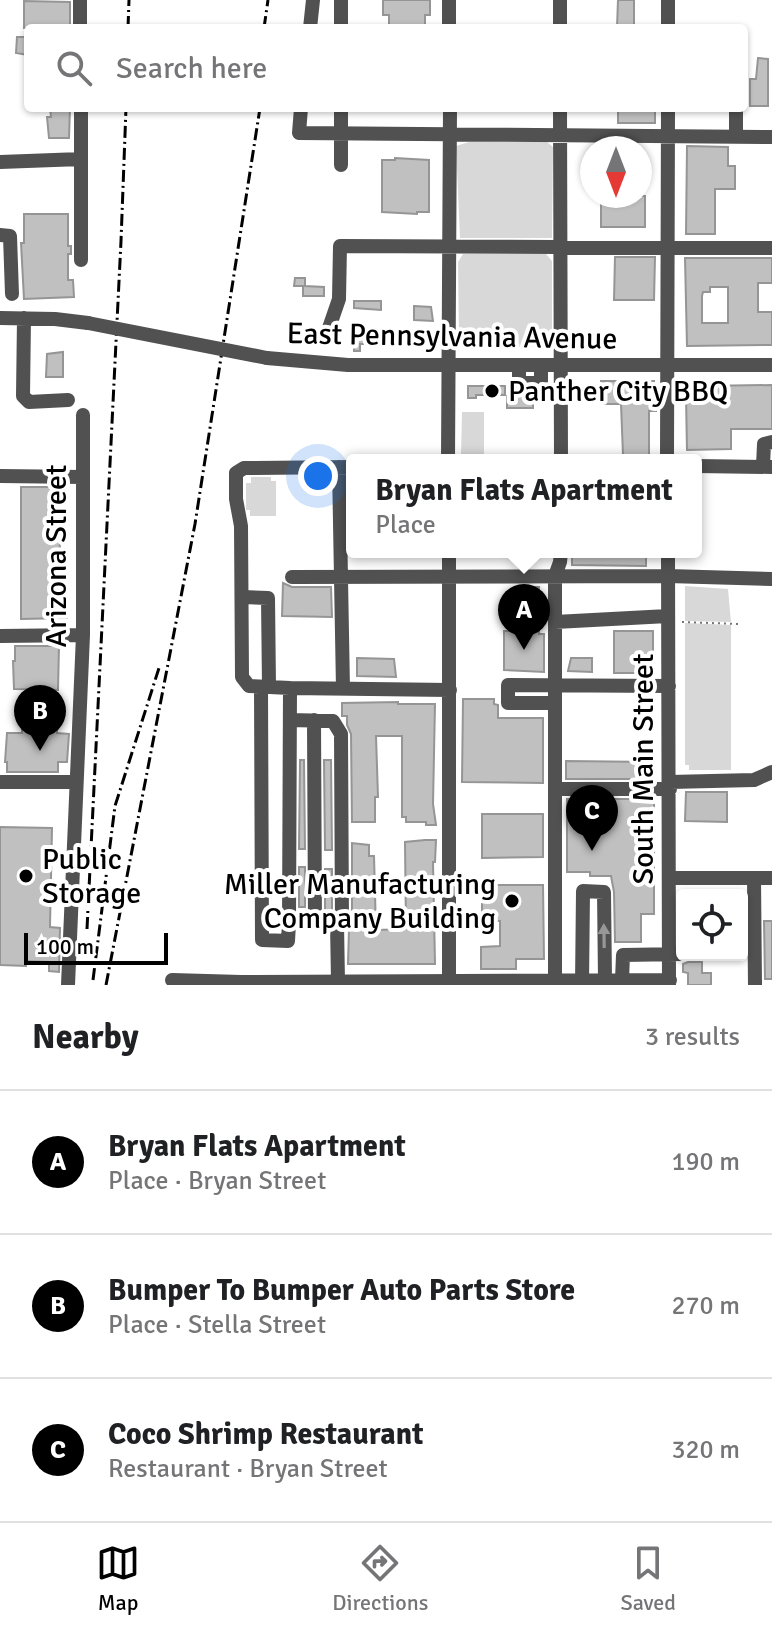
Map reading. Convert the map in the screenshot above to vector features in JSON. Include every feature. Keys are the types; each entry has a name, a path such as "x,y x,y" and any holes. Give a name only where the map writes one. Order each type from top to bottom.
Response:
{"street":[{"path":"80,0 80,24"},
{"path":"310,24 313,0"},
{"path":"341,0 341,24"},
{"path":"449,0 449,24"},
{"path":"560,0 560,24"},
{"path":"668,0 668,24"},
{"path":"81,112 81,260"},
{"path":"301,112 299,133 772,137"},
{"path":"341,112 341,165"},
{"path":"448,454 450,112"},
{"path":"560,112 561,454"},
{"path":"667,454 668,112"},
{"path":"736,112 736,137"},
{"path":"0,162 81,159"},
{"path":"0,235 10,236 12,294"},
{"path":"329,328 339,299 340,246 667,248 706,253 772,248"},
{"name":"East Pennsylvania Avenue","path":"0,318 88,323 267,358 348,365 772,365"},
{"path":"24,318 23,396 29,402 68,400"},
{"name":"Arizona Street","path":"68,985 83,635 83,415"},
{"path":"702,466 768,466 764,444 772,442"},
{"path":"343,689 342,577 346,467 244,468 236,473 236,499 241,526 242,677 249,686 290,688 343,689 450,690"},
{"path":"0,476 83,477"},
{"path":"449,558 449,982"},
{"path":"555,983 555,576 560,558"},
{"name":"South Main Street","path":"668,558 670,878 676,954 670,982"},
{"path":"292,577 668,576 772,579"},
{"path":"242,597 268,598 262,940 288,941 290,688"},
{"path":"555,622 668,619"},
{"path":"0,636 83,635"},
{"path":"555,703 508,703 508,685 669,686"},
{"path":"289,923 342,923 341,734 333,721 290,720"},
{"path":"314,720 315,923"},
{"path":"555,789 754,780 772,772"},
{"path":"0,782 76,782"},
{"path":"670,878 772,878"},
{"path":"754,878 748,951 755,985"},
{"path":"582,983 583,891 604,892 605,980"},
{"path":"337,923 338,982"},
{"path":"622,980 623,955 676,954"},
{"path":"172,980 241,984 670,982"}],"path":[{"path":"668,619 738,624"}],"shaded area":[{"path":"546,141 553,147 552,238 460,238 456,146 469,142"},
{"path":"463,254 546,254 552,261 552,342 545,347 464,346 459,342 458,262"},
{"path":"462,412 484,412 484,454 461,454"},
{"path":"251,477 271,477 271,481 276,481 276,516 250,516 250,510 246,510 246,483 251,483"},
{"path":"685,586 728,589 731,622 685,621"},
{"path":"685,623 731,625 731,770 689,770 689,765 685,765"}],"building":[{"path":"383,0 430,0 430,15 425,15 425,24 389,24 389,15 383,15"},
{"path":"618,0 634,0 634,24 617,24"},
{"path":"24,1 70,2 70,24 24,24"},
{"path":"17,37 24,37 24,54 16,53"},
{"path":"758,58 768,59 768,106 750,106 750,79 756,79"},
{"path":"50,112 70,112 69,138 49,138 47,117 51,117"},
{"path":"618,112 655,112 655,123 618,123"},
{"path":"687,146 728,147 728,166 735,166 735,189 715,189 715,234 686,234"},
{"path":"382,160 429,160 429,212 382,212"},
{"path":"601,208 645,208 645,227 601,227"},
{"path":"24,214 68,214 71,254 68,254 68,280 73,280 74,297 24,299 21,243 24,243"},
{"path":"615,257 655,257 654,300 614,300"},
{"path":"685,258 772,258 772,283 758,283 758,312 772,312 772,345 687,346","holes":["710,287 728,287 728,323 702,323 703,292 710,292"]},
{"path":"295,278 305,278 305,286 324,287 324,296 303,296 303,286 294,286"},
{"path":"354,301 381,301 381,310 354,308"},
{"path":"414,306 431,307 433,321 414,320"},
{"path":"354,326 361,326 361,331 377,331 377,344 360,344 360,351 354,351 354,344 351,344"},
{"path":"63,352 63,377 46,377 47,354"},
{"path":"601,381 654,381 656,411 649,411 649,454 623,454 621,404 601,404"},
{"path":"772,385 772,429 731,429 731,449 687,450 686,397 700,397 700,386"},
{"path":"468,386 505,386 505,395 468,398"},
{"path":"533,395 533,408 507,408 507,396"},
{"path":"21,487 58,487 60,553 66,553 67,618 21,619"},
{"path":"572,558 646,558 646,566 572,565"},
{"path":"283,583 292,587 331,587 332,617 282,616"},
{"path":"517,587 539,587 539,634 544,634 544,672 504,670 504,631 517,631"},
{"path":"614,631 653,631 653,673 614,673"},
{"path":"15,646 59,646 58,690 14,689"},
{"path":"357,658 394,659 396,677 357,676"},
{"path":"571,658 592,658 592,672 568,671"},
{"path":"463,699 494,699 494,704 498,705 498,718 543,718 543,783 462,782"},
{"path":"342,703 435,704 433,804 436,825 406,822 406,817 402,817 402,736 376,736 378,797 375,797 375,822 352,822 351,734 347,716 342,716"},
{"path":"22,724 57,724 57,733 69,734 67,762 58,762 58,772 7,772 7,733 22,733"},
{"path":"300,760 304,760 305,849 299,849"},
{"path":"324,760 331,760 332,850 325,850"},
{"path":"566,761 653,762 653,779 566,779"},
{"path":"686,792 727,792 727,822 685,821"},
{"path":"567,799 654,799 654,914 641,914 641,942 615,942 611,876 567,872"},
{"path":"482,814 543,814 543,857 482,858"},
{"name":"Public Storage","path":"0,827 52,828 50,927 60,928 59,972 49,971 49,962 26,961 26,966 0,965"},
{"path":"436,840 433,862 435,964 348,964 349,929 352,923 352,843 369,845 369,856 374,856 376,930 406,929 405,842"},
{"path":"299,867 305,867 305,907 299,907"},
{"path":"325,869 332,869 332,911 325,911"},
{"path":"490,885 543,885 544,959 516,959 516,969 481,969 481,947 500,946 500,921 490,921 490,911 482,911 482,891 490,891"},
{"path":"764,921 772,921 772,979 765,979"},
{"path":"702,962 702,973 711,973 711,985 688,985 688,973 683,972 683,964"}],"railway":[{"path":"128,24 129,0"},
{"path":"265,24 268,0"},
{"path":"87,929 126,112"},
{"path":"106,985 195,524 259,112"},
{"path":"93,980 115,806 159,668"}],"place":[{"name":"Panther City BBQ","path":"492,391"},
{"name":"Bryan Flats Apartment","path":"524,650"},
{"name":"Bumper To Bumper Auto Parts Store","path":"40,751"},
{"name":"Coco Shrimp Restaurant","path":"592,851"},
{"name":"Public Storage","path":"26,876"},
{"name":"Miller Manufacturing Company Building","path":"512,901"}]}
